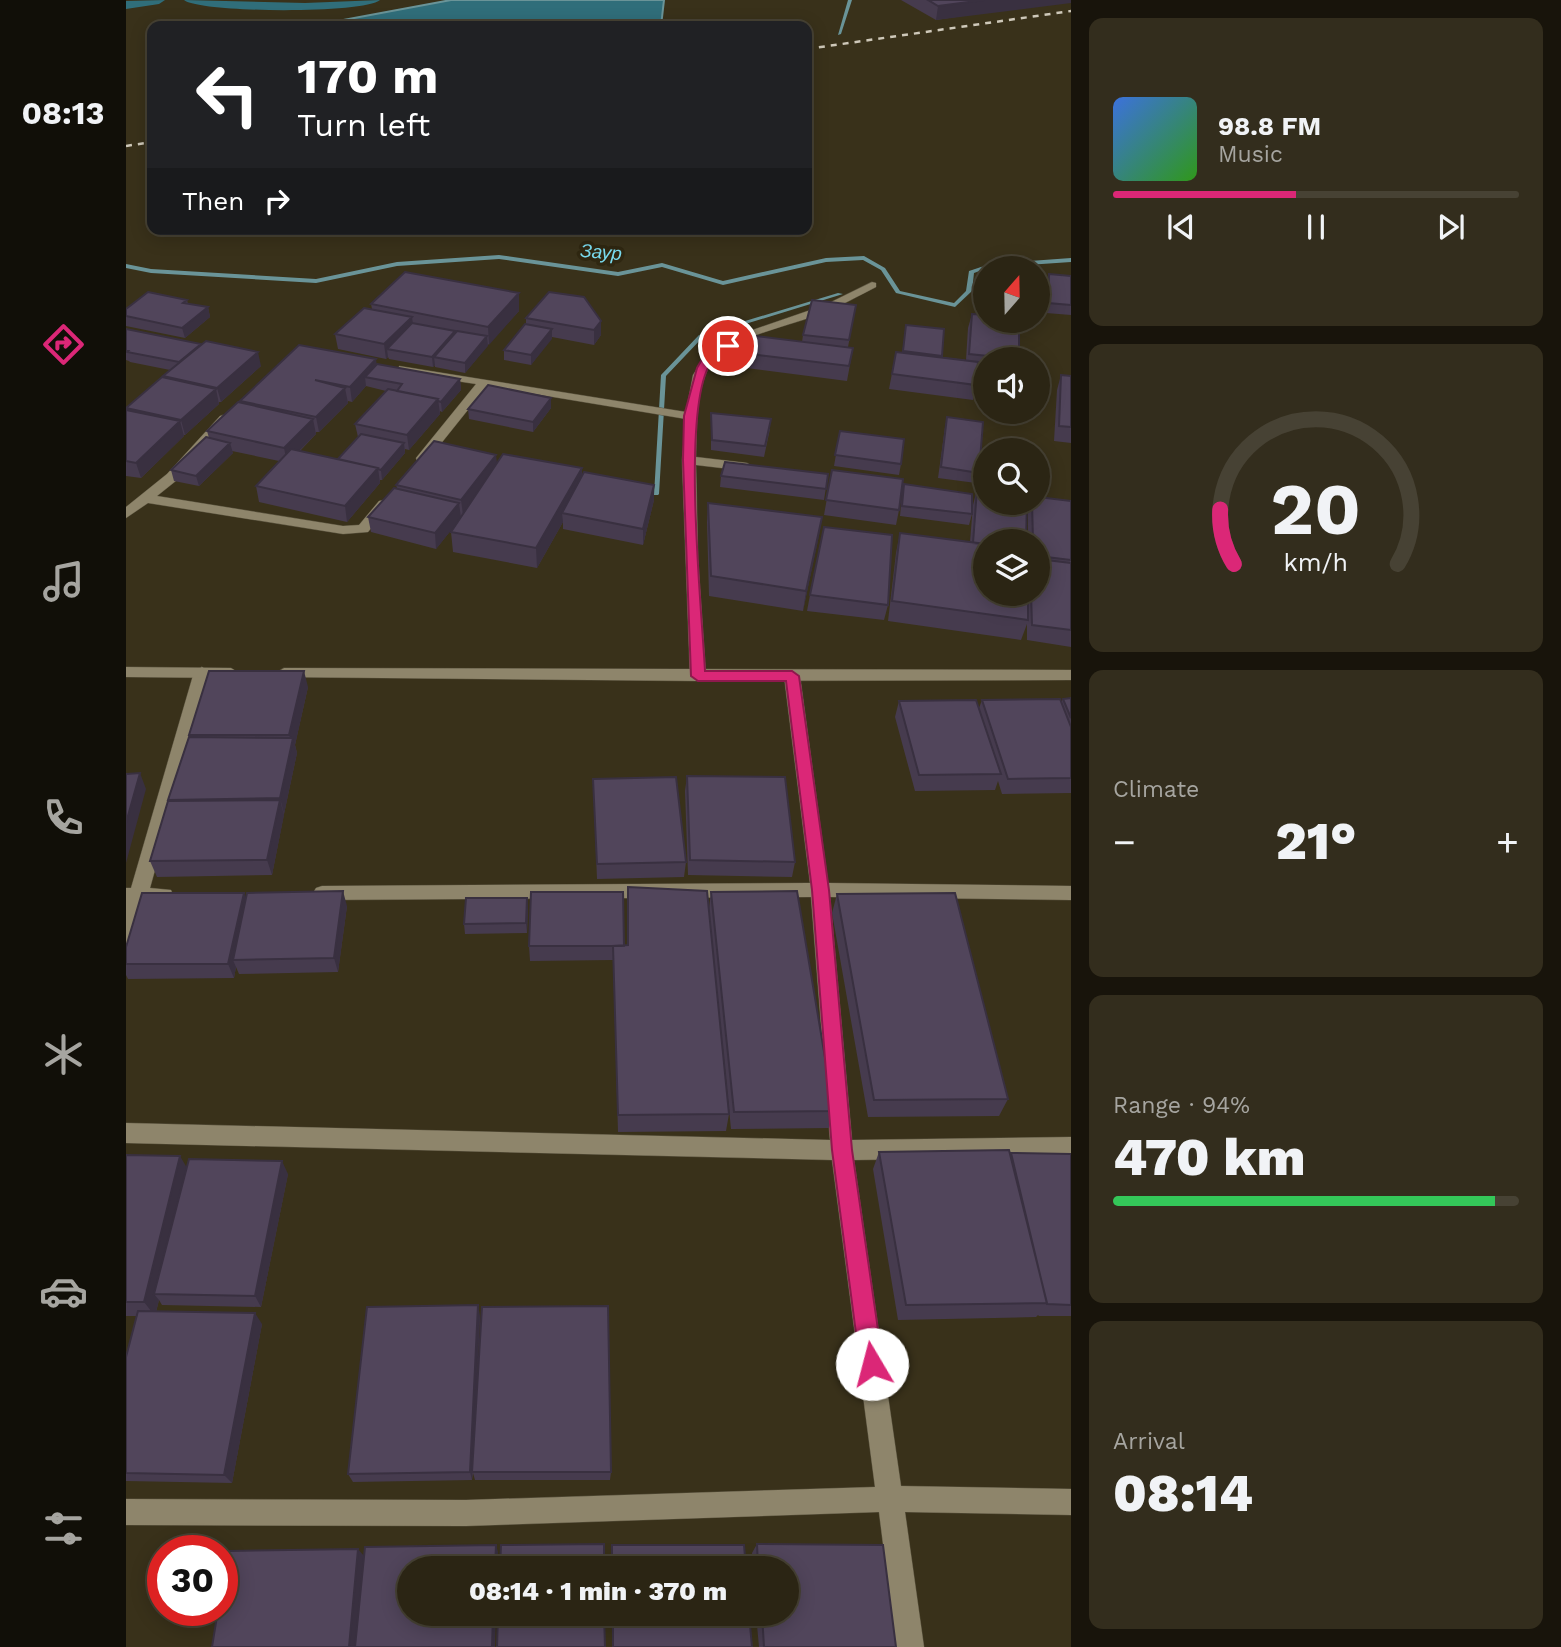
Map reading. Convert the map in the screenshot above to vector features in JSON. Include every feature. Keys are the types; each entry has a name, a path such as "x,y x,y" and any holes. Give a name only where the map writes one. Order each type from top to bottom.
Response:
{"street":[{"path":"698,676 688,460 690,416 702,368 709,356 777,323 830,307 872,285"},
{"path":"391,367 690,416"},
{"path":"415,466 484,382"},
{"path":"126,514 172,477 232,412"},
{"path":"688,460 756,468"},
{"path":"145,498 343,530 363,529 389,497"},
{"path":"126,672 244,673"},
{"path":"126,939 133,896 202,672"},
{"path":"271,673 698,676 1071,674"},
{"path":"792,676 820,890 842,1150 910,1647"},
{"path":"300,893 820,890 1071,892"},
{"path":"133,896 180,895"},
{"path":"126,1133 842,1150 1071,1147"},
{"path":"126,1512 466,1513 890,1499 1071,1502"}],"water":[{"path":"451,0 664,0 662,21 338,21"}],"building":[{"path":"928,0 984,0 938,6"},
{"path":"405,272 519,293 488,327 371,304"},
{"path":"1050,274 1071,276 1071,305 1050,303"},
{"path":"148,292 187,300 183,303 208,307 182,328 126,316 126,309"},
{"path":"549,292 584,297 601,321 594,330 526,318"},
{"path":"812,300 856,305 849,340 803,335"},
{"path":"364,308 412,317 384,344 335,334"},
{"path":"972,314 973,333 1019,333 1019,347 973,347 973,354 969,354"},
{"path":"412,323 455,331 432,357 387,349"},
{"path":"525,324 552,329 531,355 504,350"},
{"path":"906,325 944,329 942,356 903,351"},
{"path":"126,329 201,344 179,362 127,352"},
{"path":"457,331 487,336 465,363 434,357"},
{"path":"739,334 853,348 849,366 733,352"},
{"path":"206,341 258,352 217,388 163,376"},
{"path":"299,345 376,359 350,387 315,380 345,388 316,417 240,401"},
{"path":"896,352 973,361 973,385 892,374"},
{"path":"377,364 460,379 441,402 438,399 397,391 402,384 365,377"},
{"path":"1061,375 1071,376 1071,427 1059,426"},
{"path":"162,377 216,389 181,420 126,408"},
{"path":"488,385 551,398 533,422 468,409"},
{"path":"388,389 438,399 407,435 355,424"},
{"path":"238,402 313,419 284,448 207,431"},
{"path":"126,410 180,421 136,463 126,461"},
{"path":"711,413 771,419 765,446 712,440"},
{"path":"947,417 983,424 982,438 973,438 973,472 941,467"},
{"path":"840,431 904,439 901,464 835,455"},
{"path":"361,434 404,443 381,470 338,459"},
{"path":"206,437 230,443 196,476 171,470"},
{"path":"434,441 496,455 461,500 396,485"},
{"path":"291,449 378,468 345,506 256,486"},
{"path":"503,454 582,468 536,548 451,532"},
{"path":"725,462 828,474 826,489 721,476"},
{"path":"832,470 903,479 899,510 826,500"},
{"path":"584,472 654,485 643,529 562,513"},
{"path":"904,484 972,494 972,514 902,506"},
{"path":"394,488 459,503 435,533 368,517"},
{"path":"1050,498 1071,501 1071,560 1050,557 1050,529 1033,529 1032,515 1050,515"},
{"path":"708,503 822,517 806,591 711,576"},
{"path":"975,515 1027,515 1026,529 974,529"},
{"path":"824,527 892,535 888,605 810,595"},
{"path":"900,533 973,542 973,606 1028,606 1028,620 892,601"},
{"path":"1050,560 1071,563 1071,630 1032,625 1031,606 1050,606"},
{"path":"209,671 304,671 289,735 189,735"},
{"path":"1071,698 1071,718 1063,699"},
{"path":"1060,699 1071,727 1071,778 1008,779 982,700"},
{"path":"976,700 1001,774 919,775 899,701"},
{"path":"189,737 293,738 280,798 168,800"},
{"path":"140,773 126,823 126,774"},
{"path":"687,776 785,777 795,862 690,860"},
{"path":"676,777 686,862 597,864 593,779"},
{"path":"280,800 267,860 150,861 168,801"},
{"path":"628,887 707,891 729,1114 618,1115 613,946 628,945"},
{"path":"343,891 334,958 233,960 247,893"},
{"path":"797,891 834,1111 734,1112 711,892"},
{"path":"531,892 623,892 624,946 529,946"},
{"path":"142,893 244,893 228,964 126,964 126,947"},
{"path":"955,893 1008,1099 874,1100 837,894"},
{"path":"466,898 527,898 526,923 464,924"},
{"path":"1009,1150 1047,1303 906,1305 879,1152"},
{"path":"1011,1153 1071,1154 1071,1305 1047,1304"},
{"path":"126,1155 180,1156 144,1302 126,1302"},
{"path":"189,1159 282,1161 255,1296 154,1294"},
{"path":"478,1305 470,1472 348,1474 367,1307"},
{"path":"608,1306 611,1472 472,1472 482,1307"},
{"path":"138,1311 255,1313 224,1475 126,1473 126,1357"},
{"path":"604,1544 604,1556 501,1556 501,1545"},
{"path":"757,1544 883,1545 896,1647 764,1647 763,1626 799,1626 799,1556 758,1556"},
{"path":"496,1545 496,1556 397,1556 397,1626 493,1626 492,1647 355,1647 365,1547"},
{"path":"612,1545 744,1545 745,1556 612,1556"},
{"path":"358,1549 349,1647 212,1647 215,1626 238,1626 238,1551"},
{"path":"498,1626 604,1626 605,1647 497,1647"},
{"path":"613,1626 750,1626 752,1647 613,1647"}],"waterway":[{"path":"126,5 159,0"},
{"path":"190,0 259,6 328,5 374,0"},
{"path":"839,34 850,0"},
{"name":"Заур","path":"126,266 151,271 316,281 397,264 499,257 618,274 662,265 723,283 826,260 864,258 883,269 898,292 955,305 969,291 971,272 990,266 1071,260"},
{"path":"656,494 663,376 701,336 840,294"}],"railway":[{"path":"812,48 1071,11"},
{"path":"126,146 147,143"}],"route":[{"path":"728,346 709,356 702,368 690,416 688,460 698,676 792,676 820,890 842,1150 872,1364"}]}
